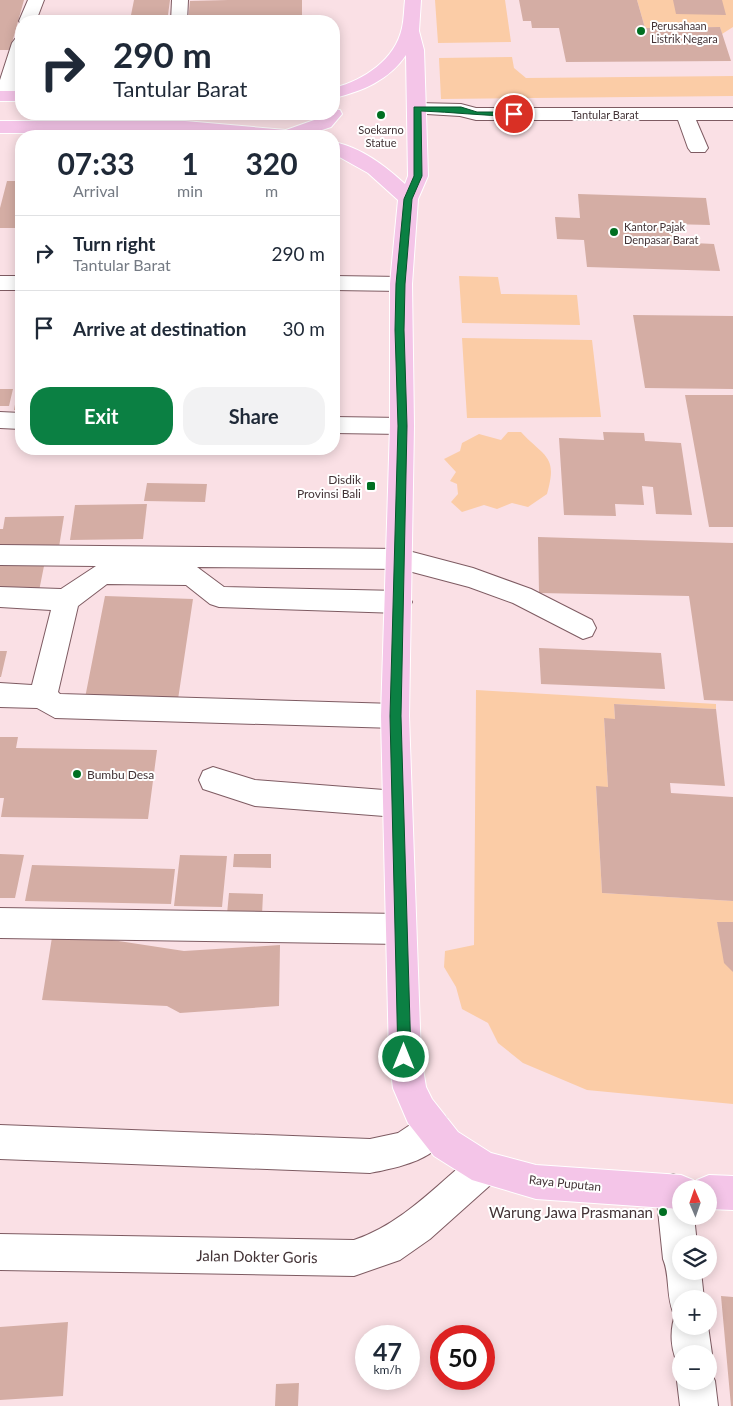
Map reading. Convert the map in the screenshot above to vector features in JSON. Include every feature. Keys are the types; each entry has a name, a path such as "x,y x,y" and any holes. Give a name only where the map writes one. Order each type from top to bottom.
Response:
{"main road":[{"path":"340,90 364,84 387,68 402,48 410,31 413,0"},
{"name":"Raya Puputan","path":"410,31 415,50 418,176 408,199 401,284 401,559 395,716 404,1057 410,1088 420,1111 446,1144 484,1168 536,1182 672,1192"},
{"path":"306,130 327,120"},
{"path":"0,127 185,127 220,130"},
{"path":"340,150 363,160 386,177 408,199"},
{"path":"718,1192 733,1193"}],"street":[{"path":"30,15 36,0"},
{"path":"179,15 180,0"},
{"path":"8,96 15,67"},
{"name":"Tantular Barat","path":"417,114 461,120 476,114 733,114"},
{"path":"685,114 698,148"},
{"path":"0,284 15,283"},
{"path":"340,283 401,284"},
{"path":"0,420 15,421"},
{"path":"340,425 402,426"},
{"path":"0,556 401,559 473,578 514,593 583,628"},
{"path":"0,597 66,600 102,574 190,575 219,597 399,602"},
{"path":"43,697 66,600"},
{"path":"0,695 43,697 55,706 395,716"},
{"path":"213,780 255,794 397,804"},
{"path":"0,924 401,929"},
{"path":"0,1142 370,1156 405,1149 434,1129"},
{"name":"Jalan Dokter Goris","path":"0,1252 354,1258 387,1247 417,1226 484,1168"},
{"path":"697,1390 699,1406"}],"shaded area":[{"path":"435,0 505,0 511,42 438,43"},
{"path":"637,0 733,0 733,27 722,34 720,27 645,28"},
{"path":"512,57 514,68 526,78 733,76 733,96 441,99 439,58"},
{"path":"459,276 498,277 501,294 577,295 580,325 462,323"},
{"path":"462,338 592,340 601,417 467,418"},
{"path":"508,432 521,432 547,458 551,472 547,494 528,507 512,503 497,509 484,505 462,512 451,502 458,494 457,484 450,481 456,472 444,459 460,451 462,443 479,434 501,440"},
{"path":"476,690 716,704 716,709 614,704 615,719 604,719 608,787 596,787 602,893 733,901 733,922 717,922 733,972 733,1104 587,1090 523,1063 498,1043 488,1023 462,1009 456,987 444,967 445,951 474,945"}],"building":[{"path":"0,0 24,0 20,15 15,15 15,32 10,50 0,50"},
{"path":"134,0 170,0 168,15 131,15"},
{"path":"302,0 302,15 189,15 190,1"},
{"name":"Perusahaan Listrik Negara","path":"519,0 637,0 645,28 720,27 731,61 566,62 559,28 532,28 531,21 523,21"},
{"path":"673,0 722,0 726,15 676,14"},
{"path":"7,181 15,181 15,228 0,228 0,208"},
{"name":"Kantor Pajak Denpasar Barat","path":"578,194 706,198 710,225 670,224 673,242 714,244 720,271 587,267 584,240 557,239 555,217 580,218"},
{"path":"633,315 733,316 733,389 645,388"},
{"path":"0,389 13,389 9,406 0,406"},
{"path":"685,395 733,395 733,527 709,527"},
{"path":"603,432 644,433 645,441 681,443 692,515 656,514 653,487 642,486 644,505 615,504 616,516 564,515 559,438 604,440"},
{"path":"147,483 207,484 205,502 144,501"},
{"path":"147,504 143,539 70,540 75,505"},
{"path":"64,516 59,547 0,548 0,529 3,529 5,517"},
{"path":"538,537 733,543 733,701 704,700 689,596 539,593"},
{"path":"0,565 44,566 39,591 0,591"},
{"path":"105,596 193,599 177,706 84,703"},
{"path":"539,648 661,653 665,689 541,684"},
{"path":"0,651 7,651 1,677 0,677"},
{"path":"614,704 716,709 725,786 670,783 671,793 733,797 733,901 602,893 596,786 608,787 604,718 615,719"},
{"name":"Bumbu Desa","path":"0,737 18,737 16,748 157,750 148,819 1,817 4,798 0,798"},
{"path":"0,854 24,855 15,898 0,898"},
{"path":"234,854 271,854 271,868 233,867"},
{"path":"180,855 227,856 222,907 174,906"},
{"path":"32,865 175,869 171,904 25,901"},
{"path":"229,893 263,894 262,915 227,914"},
{"path":"717,922 733,922 733,972 724,963"},
{"path":"53,931 184,951 280,945 279,1006 180,1013 167,1006 42,1000"},
{"path":"721,1296 733,1297 733,1406 731,1406"},
{"path":"68,1322 63,1396 0,1400 0,1327"},
{"path":"299,1383 298,1406 275,1406 276,1384"}],"place":[{"name":"Perusahaan Listrik Negara","path":"641,31"},
{"name":"Soekarno Statue","path":"381,115"},
{"name":"Kantor Pajak Denpasar Barat","path":"614,232"},
{"name":"Disdik Provinsi Bali","path":"371,486"},
{"name":"Bumbu Desa","path":"77,774"},
{"name":"Warung Jawa Prasmanan","path":"663,1212"}],"route":[{"path":"404,1057 403,975 397,850 395,716 401,559 402,426 400,330 401,284 408,199 418,176 417,109 461,110 476,114 514,114"}]}
